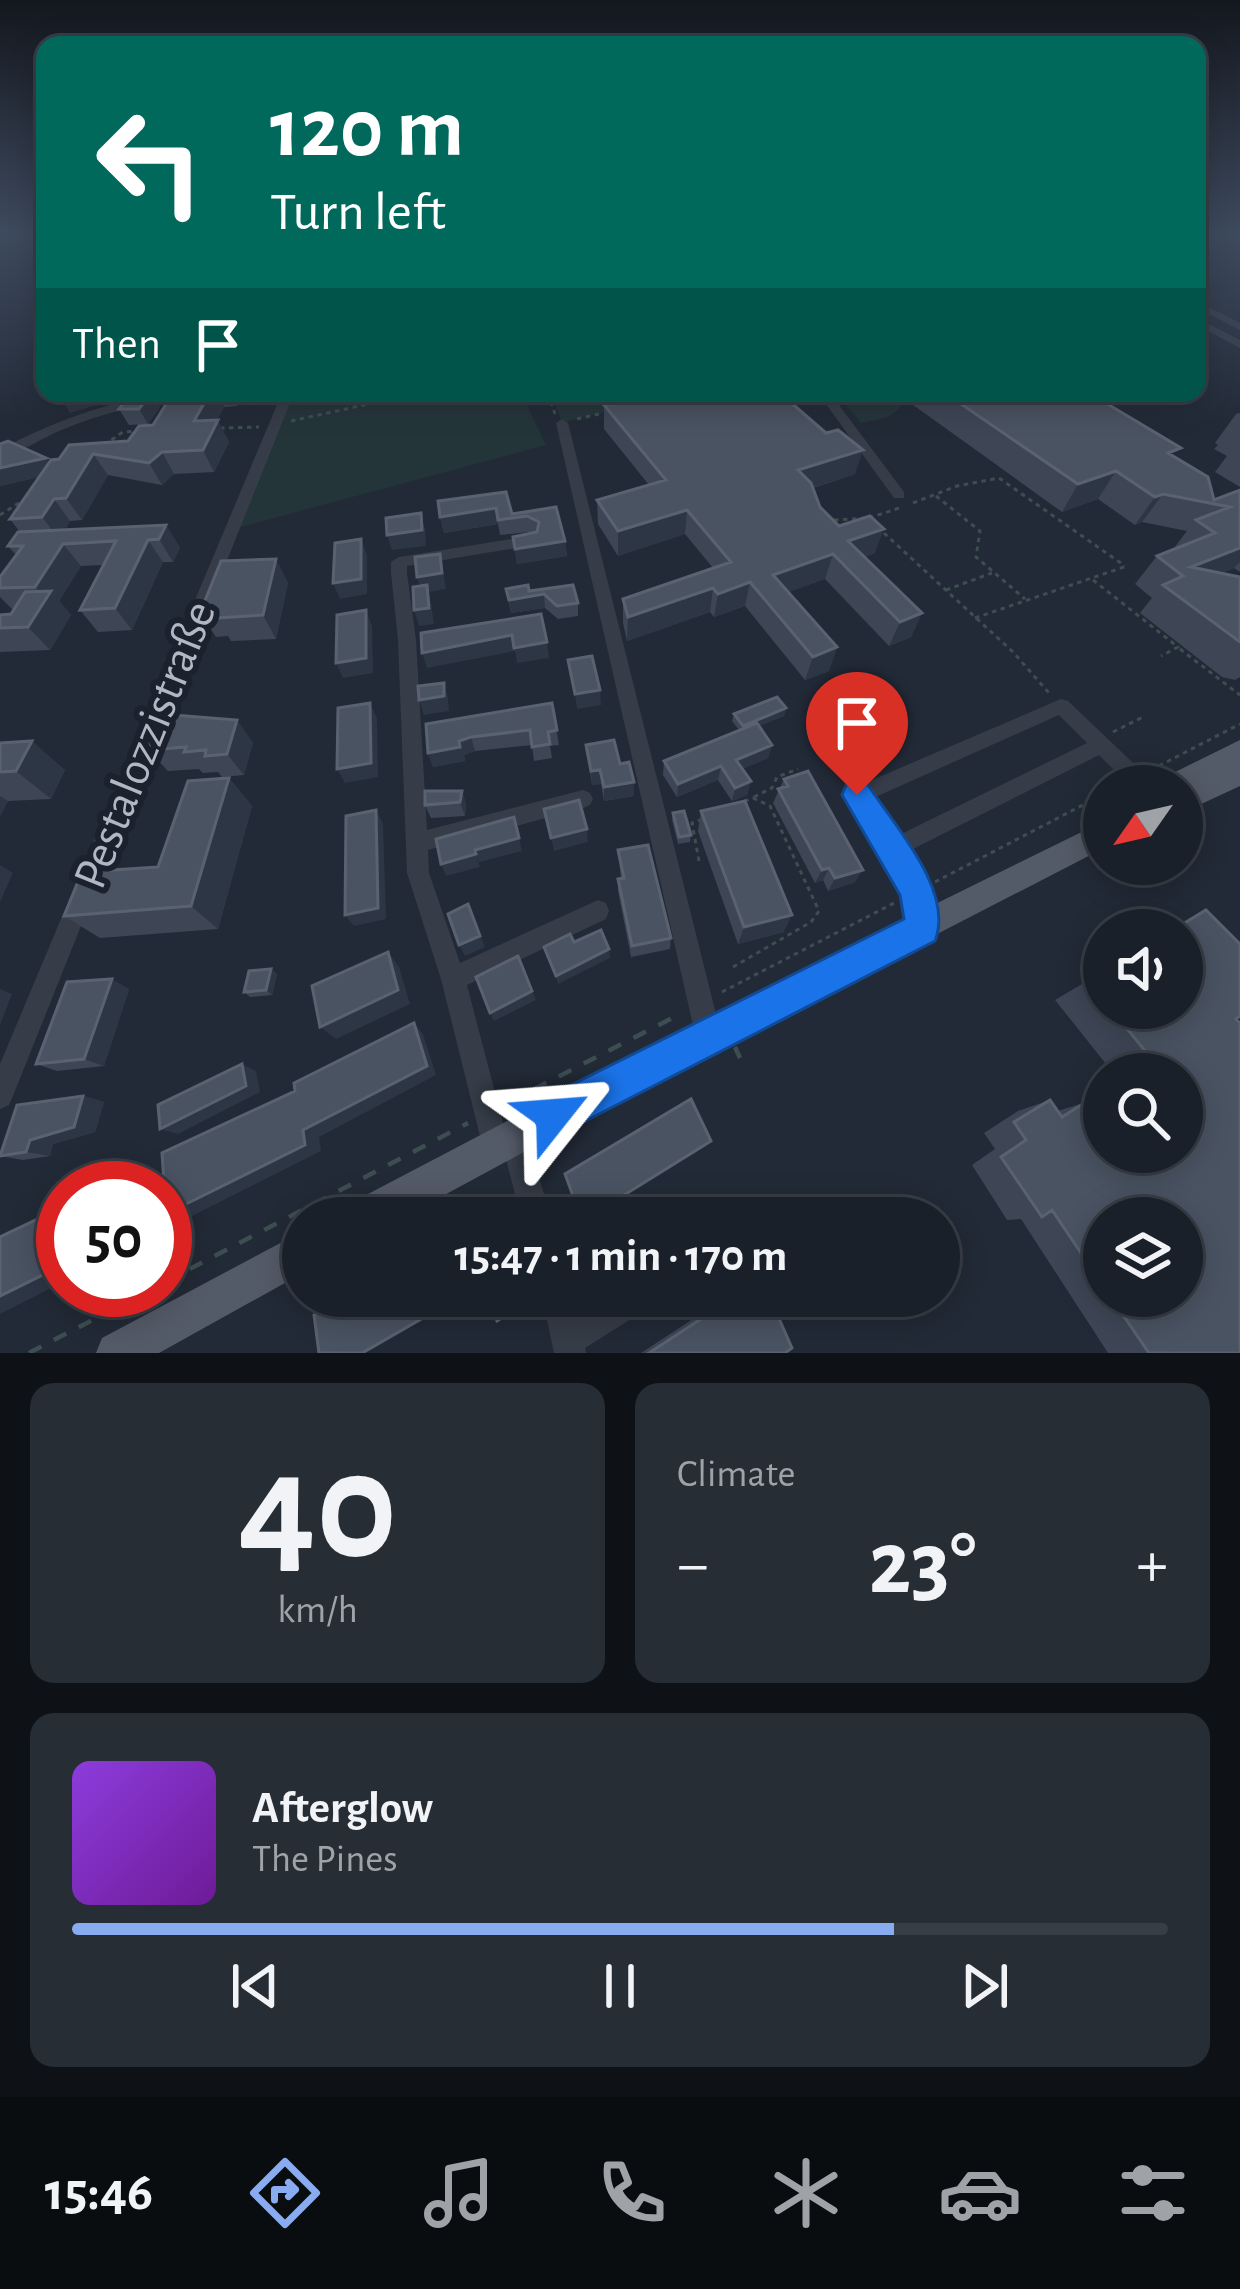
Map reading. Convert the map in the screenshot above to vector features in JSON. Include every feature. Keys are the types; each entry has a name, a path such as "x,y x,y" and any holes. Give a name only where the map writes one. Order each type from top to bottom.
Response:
{"main road":[{"path":"1203,770 1240,751"},
{"path":"1203,790 1240,773"},
{"path":"397,1197 498,1132 705,1019 922,928 1083,846"},
{"path":"117,1353 282,1263"}],"street":[{"path":"1206,309 1240,327"},
{"path":"1206,327 1240,345"},
{"path":"0,456 54,424 131,402"},
{"name":"Pestalozzistraße","path":"0,1096 284,402"},
{"path":"831,402 903,500"},
{"path":"562,423 705,1019"},
{"path":"527,1197 498,1132 418,873 419,638 398,603 399,562 530,541"},
{"path":"922,928 916,891 857,795 1061,706 1122,765"},
{"path":"892,849 1098,743"},
{"path":"416,843 583,799"},
{"path":"453,979 598,911"},
{"path":"561,1317 569,1347 610,1317"}],"path":[{"path":"217,428 274,424 377,402"},
{"path":"552,402 562,423 608,411"},
{"path":"106,444 123,432 146,431"},
{"path":"829,520 868,518 903,500 999,478 1126,566 976,619"},
{"path":"0,515 35,491"},
{"path":"934,494 980,531 976,557 1026,600"},
{"path":"884,533 1061,706"},
{"path":"946,590 994,572"},
{"path":"1092,579 1240,695"},
{"path":"1161,656 1178,647"},
{"path":"1098,743 1143,717"},
{"path":"1169,765 1240,724"},
{"path":"733,967 811,922 819,911 770,806 777,777 798,769"},
{"path":"733,806 772,788"},
{"path":"753,798 770,806"},
{"path":"192,1270 498,1132 705,1019 916,891 1083,805"},
{"path":"699,861 692,823 712,815"},
{"path":"29,1353 98,1317"}],"shaded area":[{"path":"284,402 525,402 546,445 229,530"},
{"path":"554,402 642,402 562,423"},
{"path":"844,402 903,402 891,415 861,423"}],"building":[{"path":"125,402 144,402 139,409 119,409"},
{"path":"167,402 205,402 194,421 218,420 203,450 162,452 149,463 93,454 66,498 54,499 42,517 10,519 51,460 59,459 69,445 128,441 139,426 153,425"},
{"path":"790,402 826,433 838,430 863,450 798,470 811,483 820,507 839,526 870,516 884,529 848,541 922,613 900,622 833,554 773,575 837,647 813,657 750,582 718,594 713,588 628,617 623,599 731,562 687,510 618,531 597,500 666,480 604,405"},
{"path":"958,402 1104,402 1181,448 1168,453 1208,477 1214,500 1240,490 1240,548 1191,567 1240,577 1240,642 1163,585 1183,576 1157,556 1215,533 1196,520 1230,507 1163,494 1155,497 1116,471 1078,484"},
{"path":"8,441 46,458 0,468 0,444"},
{"path":"506,492 512,514 556,507 565,541 515,549 513,537 537,532 539,522 527,516 498,520 496,508 440,517 438,501"},
{"path":"421,513 422,530 387,535 386,518"},
{"path":"166,525 159,539 148,540 115,608 80,610 116,541 63,544 35,587 0,588 0,577 23,546 8,546 18,532"},
{"path":"361,539 361,579 333,583 335,543"},
{"path":"440,554 442,573 417,577 415,557"},
{"path":"276,559 263,615 216,618 218,612 200,613 221,561"},
{"path":"427,585 429,608 414,610 413,587"},
{"path":"528,585 529,591 573,585 578,603 557,606 544,594 509,600 506,589"},
{"path":"51,591 28,627 0,628 0,615 11,614 25,592"},
{"path":"366,610 366,658 336,663 337,615"},
{"path":"541,614 547,642 514,648 512,635 422,653 421,633"},
{"path":"592,656 600,690 575,694 568,660"},
{"path":"444,683 444,696 419,700 418,686"},
{"path":"777,697 786,708 743,726 734,714"},
{"path":"370,703 371,763 337,769 338,708"},
{"path":"552,703 557,730 548,732 550,744 532,747 530,730 471,737 459,741 460,747 428,753 426,724"},
{"path":"161,714 237,720 227,754 205,756 206,750 184,752 186,747 148,750"},
{"path":"757,723 772,745 736,760 751,781 735,788 721,766 678,784 664,761"},
{"path":"614,740 620,764 629,762 634,782 604,787 600,770 591,771 586,745"},
{"path":"32,741 16,771 0,772 0,743"},
{"path":"808,771 863,870 835,878 829,868 822,870 778,789 788,786 784,779"},
{"path":"229,778 191,906 64,916 82,872 158,867 188,781"},
{"path":"425,791 462,791 460,802 425,805"},
{"path":"579,800 587,829 551,838 544,809"},
{"path":"745,801 792,915 744,927 701,811"},
{"path":"376,810 378,908 345,915 346,816"},
{"path":"684,811 691,835 679,837 673,813"},
{"path":"514,817 519,838 441,864 436,839"},
{"path":"648,845 671,938 632,946 618,879 624,878 618,850"},
{"path":"468,904 480,936 459,945 448,914"},
{"path":"1203,912 1240,944 1240,1016 1236,1019 1240,1023 1240,1353 1149,1353 1124,1317 1203,1317 1203,1197 1083,1197 1083,1256 1052,1210 1042,1217 1001,1157 1026,1140 1014,1122 1050,1100 1062,1117 1083,1104 1083,1173 1203,1173 1203,1053 1147,1053 1127,1029 1203,1029"},
{"path":"601,930 609,949 556,976 544,947 570,934 574,942"},
{"path":"388,952 398,990 320,1027 312,986"},
{"path":"518,956 532,991 490,1013 476,977"},
{"path":"271,969 266,990 244,992 249,971"},
{"path":"112,979 84,1059 36,1064 67,982"},
{"path":"414,1023 427,1066 303,1130 305,1145 192,1201 192,1161 163,1161 162,1153 295,1091 294,1083"},
{"path":"242,1064 246,1086 160,1129 158,1105"},
{"path":"83,1096 74,1127 30,1140 26,1152 0,1156 17,1105"},
{"path":"691,1099 711,1141 621,1197 573,1197 565,1174"},
{"path":"36,1220 36,1278 0,1296 0,1237"},
{"path":"314,1317 425,1317 362,1353 319,1353"},
{"path":"704,1317 778,1317 792,1348 785,1353 649,1353"}],"route":[{"path":"553,1115 922,928 916,891 857,795"}]}
